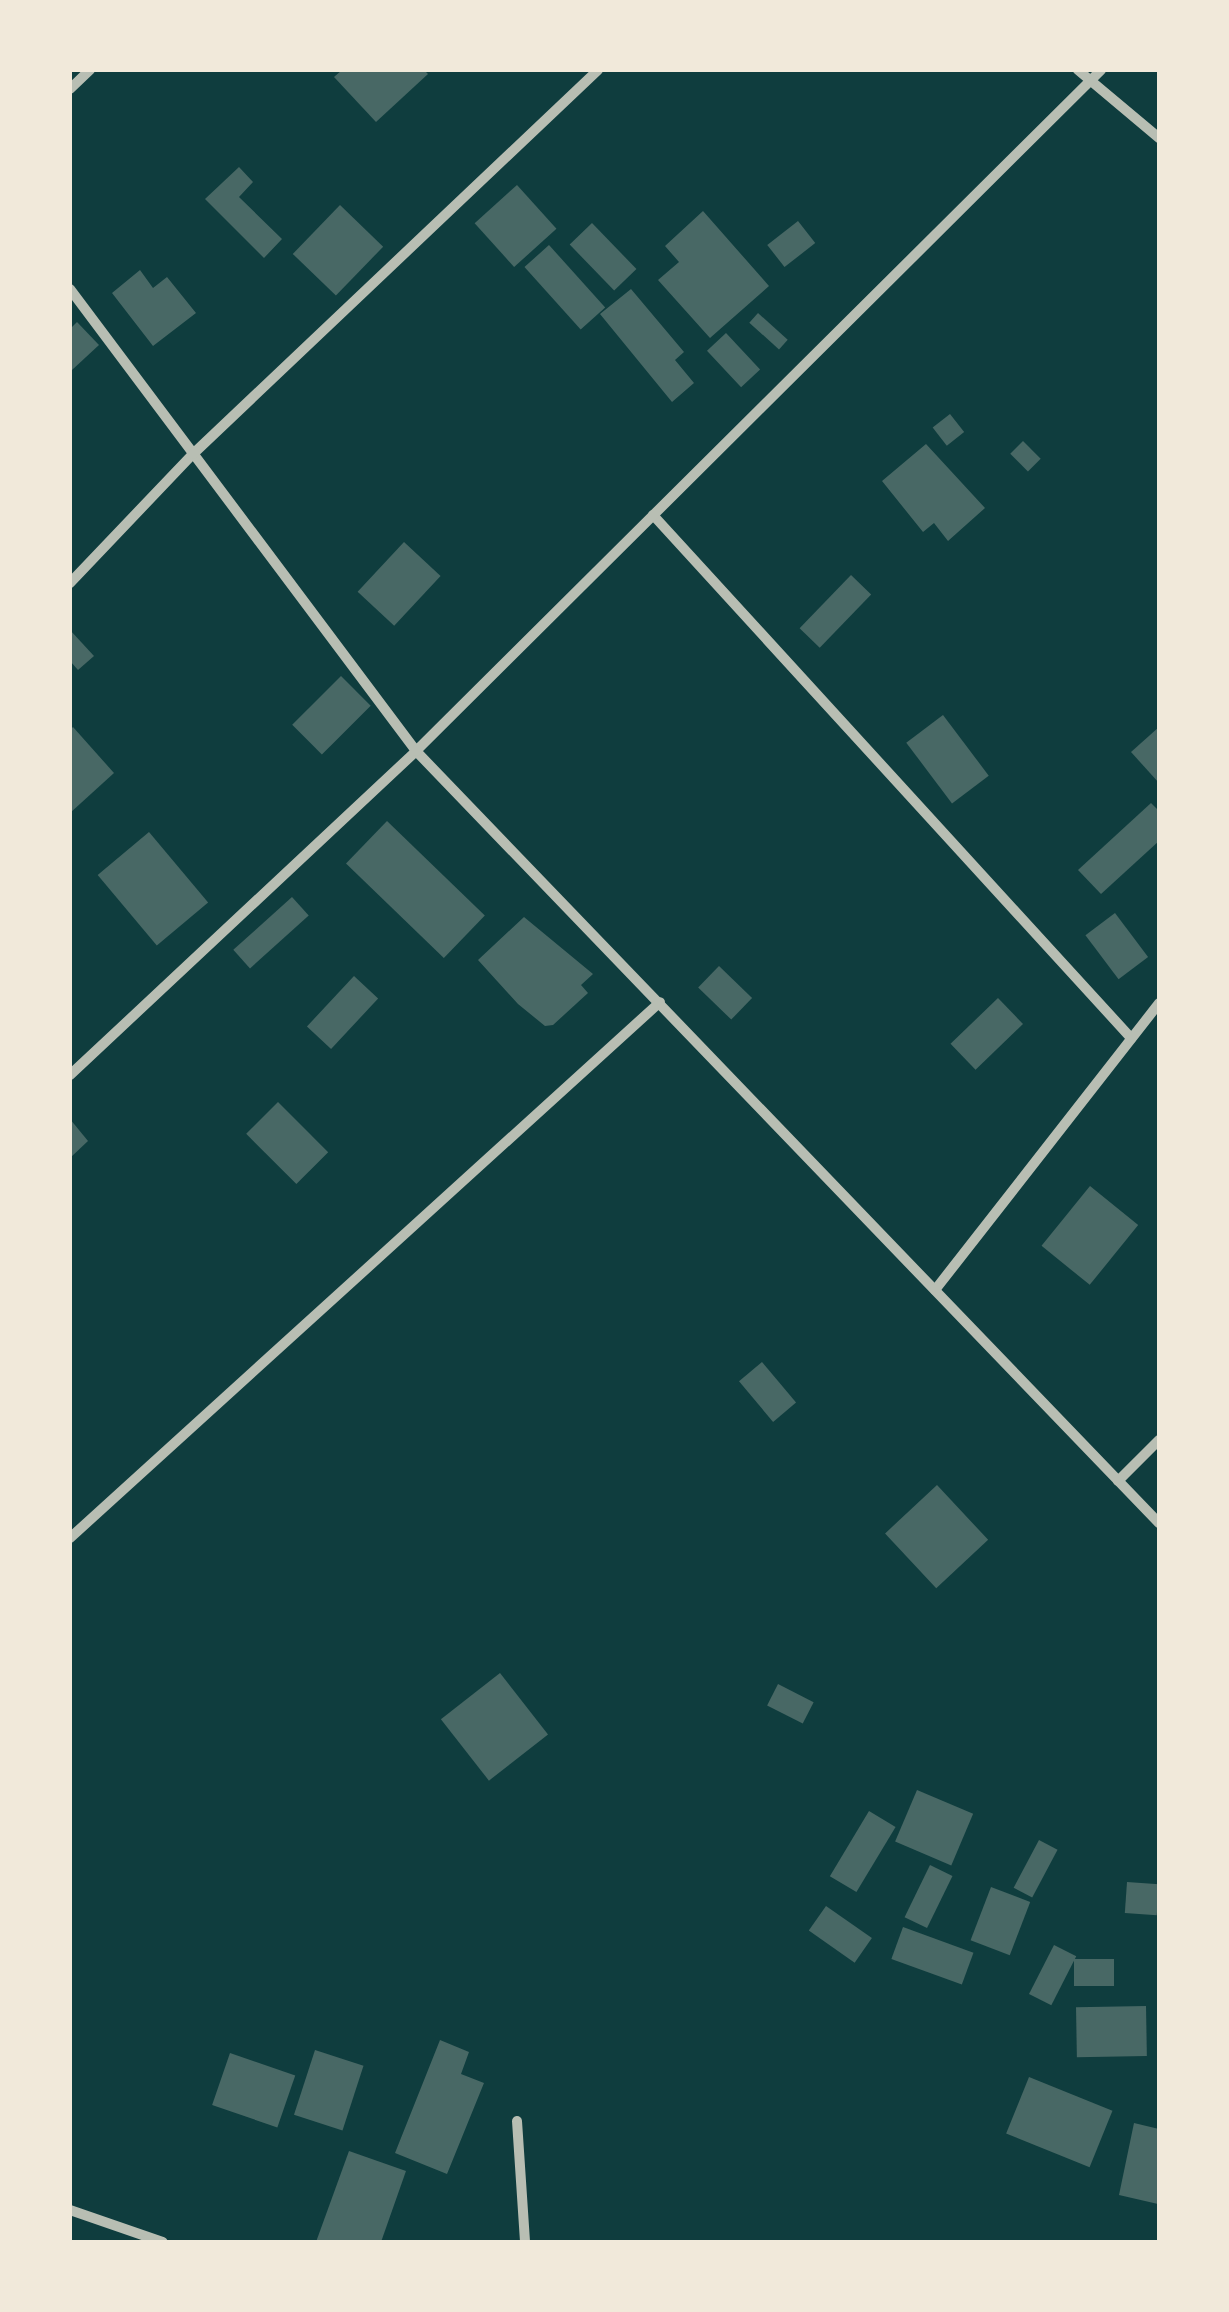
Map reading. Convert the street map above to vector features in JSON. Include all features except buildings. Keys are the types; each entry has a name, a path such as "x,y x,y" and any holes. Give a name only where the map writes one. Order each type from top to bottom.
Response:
{"street":[{"path":"70,89 90,70"},
{"path":"70,583 193,454 598,70"},
{"path":"1078,70 1159,138"},
{"path":"70,1075 416,750 1102,70"},
{"path":"70,288 416,750 1159,1524"},
{"path":"653,515 1131,1038"},
{"path":"70,1538 660,1002"},
{"path":"935,1290 1159,1003"},
{"path":"1118,1481 1159,1440"},
{"path":"517,2120 525,2242"},
{"path":"70,2210 163,2242"}]}
